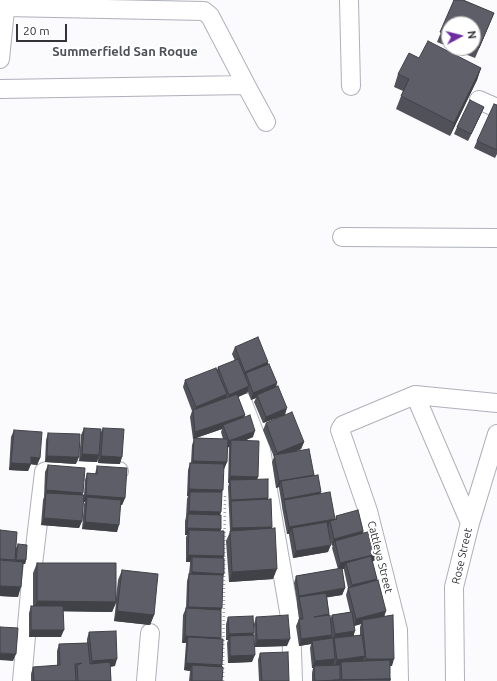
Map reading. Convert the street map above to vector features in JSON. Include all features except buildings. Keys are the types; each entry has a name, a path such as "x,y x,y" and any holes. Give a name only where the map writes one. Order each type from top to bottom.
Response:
{"street":[{"path":"348,0 351,86"},
{"path":"0,59 6,4 204,12 210,16 266,122"},
{"path":"0,89 246,85"},
{"path":"479,100 497,108"},
{"path":"342,237 497,238"},
{"path":"415,395 497,404"},
{"name":"Cattleya Street","path":"399,681 398,630 368,511 341,438 340,430 343,425 415,395"},
{"name":"Rose Street","path":"415,395 470,523 454,586 455,681"},
{"path":"242,401 261,450 291,622 294,681"},
{"path":"470,523 497,434"},
{"path":"22,681 31,581 44,472 50,470 119,471"},
{"path":"146,681 150,633"}],"path":[{"path":"223,681 225,494"}],"district":[{"name":"Summerfield San Roque","path":"125,52"}]}
